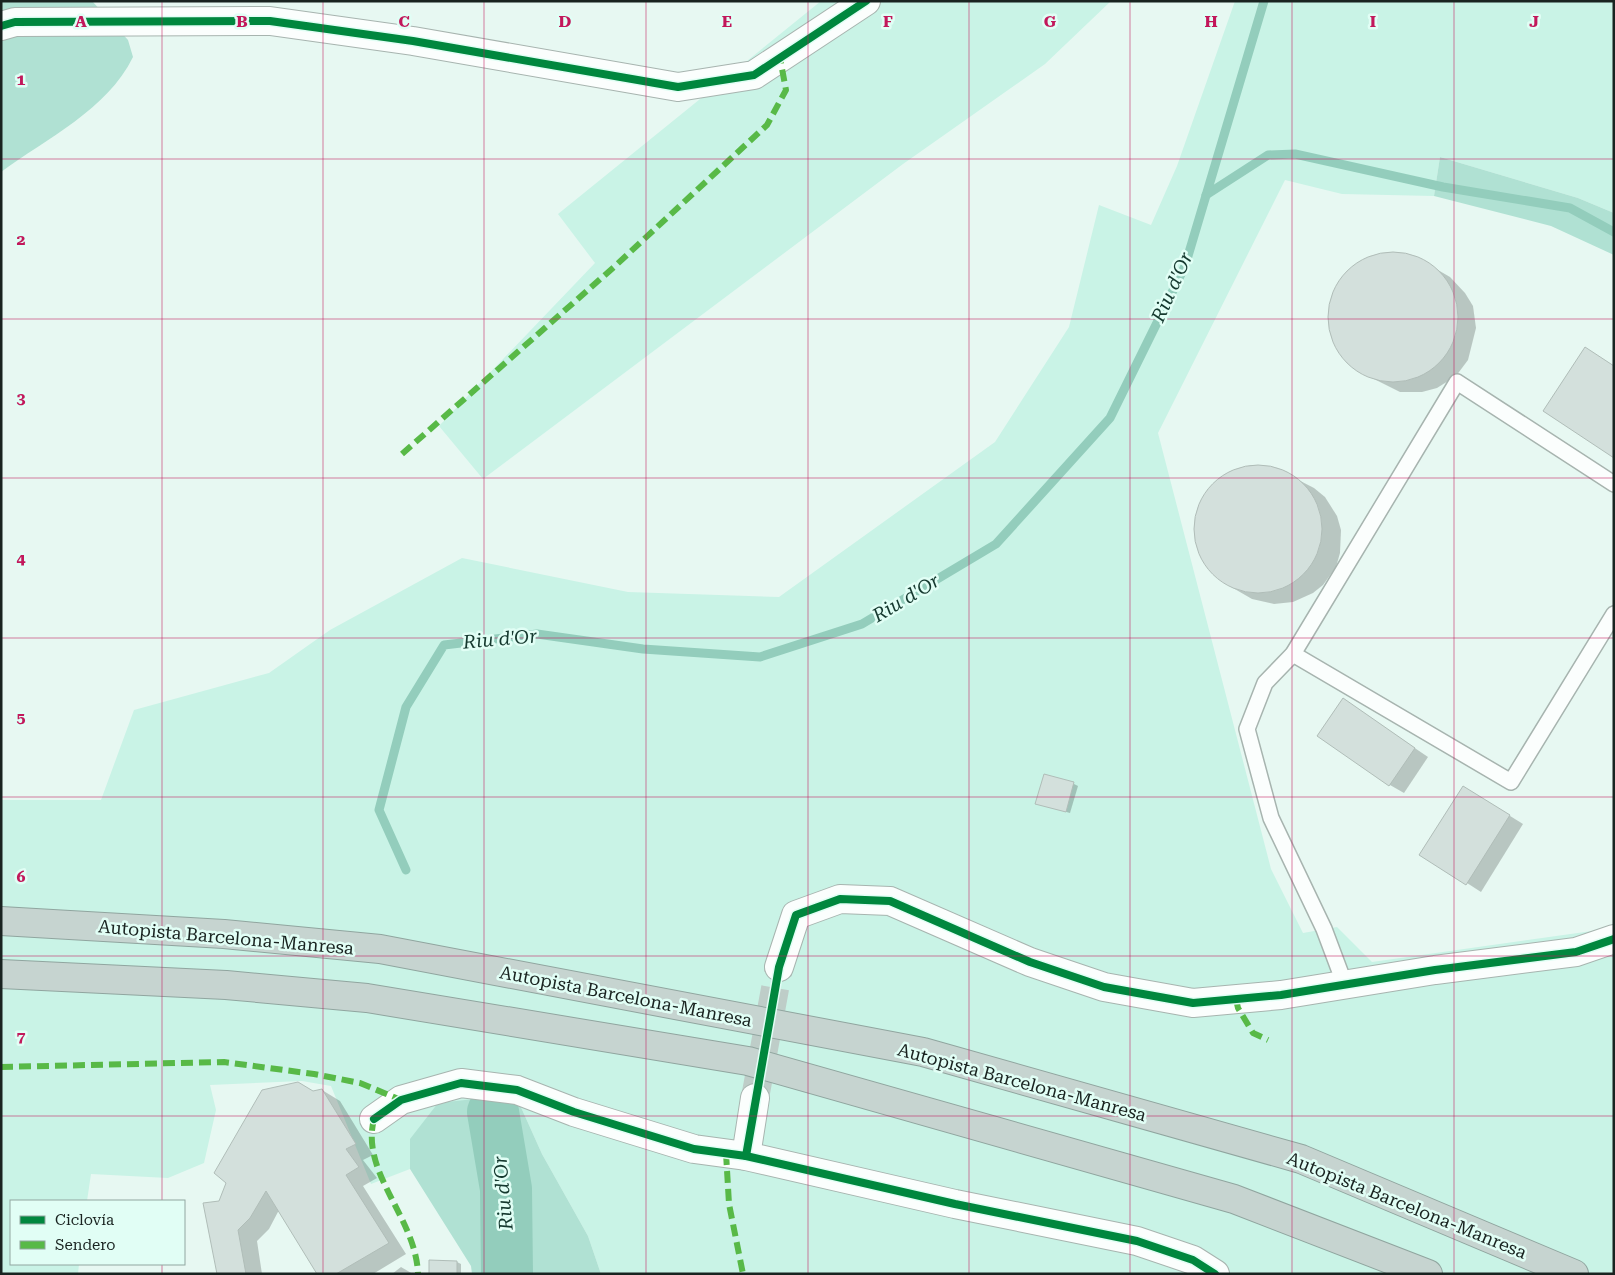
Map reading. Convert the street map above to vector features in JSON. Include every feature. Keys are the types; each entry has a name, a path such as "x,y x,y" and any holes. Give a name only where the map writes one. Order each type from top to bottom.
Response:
{"highway":[{"name":"Autopista Barcelona-Manresa","path":"1,921 224,934 380,949 922,1052 1301,1159 1574,1274"},
{"path":"1,974 226,985 367,998 748,1061 1234,1199 1428,1274"}],"street":[{"path":"1,26 15,22 270,21 414,40 678,87 754,75 866,1"},
{"path":"779,967 796,915 840,899 890,901 1030,962 1094,984 1193,1003 1345,985 1435,970 1576,952 1614,939"},
{"path":"374,1119 402,1100 461,1084 517,1090 574,1112 694,1149 746,1156 955,1204 1137,1241 1193,1260 1215,1274"},
{"path":"746,1156 756,1098"}],"lane":[{"path":"1345,985 1324,929 1271,818 1247,729 1264,683 1293,654 1457,382 1614,484"},
{"path":"1293,654 1511,782 1614,614"}],"green space":[{"path":"1,1 92,1 128,40 133,57 122,76 92,108 1,172"},
{"path":"821,1 1111,1 1045,64 903,164 483,479 439,426 595,263 558,214"},
{"path":"1235,1 1614,1 1614,213 1578,198 1440,157 1434,196 1342,194 1285,180 1158,433 1271,869 1303,933 1337,927 1372,962 1592,931 1614,924 1614,1274 601,1274 588,1236 542,1154 520,1105 410,1139 410,1169 371,1184 331,1086 302,1081 210,1085 216,1110 204,1163 168,1178 91,1174 87,1200 10,1200 10,1265 79,1265 78,1274 1,1274 1,800 101,800 134,710 269,673 330,630 462,558 628,592 779,597 995,442 1069,327 1099,205 1151,225 1177,166"},
{"path":"1440,157 1578,198 1614,213 1614,255 1551,226 1434,196"},
{"path":"483,1098 520,1105 542,1154 588,1236 601,1274 472,1274 471,1266 410,1169 410,1139 438,1103"}],"building":[{"path":"1393,252 1418,257 1439,271 1453,292 1458,317 1453,342 1439,363 1418,377 1393,382 1368,377 1347,363 1333,342 1328,317 1333,292 1347,271 1368,257"},
{"path":"1585,347 1614,366 1614,458 1543,411"},
{"path":"1258,465 1271,466 1283,470 1294,475 1304,483 1312,493 1317,504 1321,516 1321,542 1317,554 1312,565 1304,575 1294,583 1283,588 1271,592 1258,593 1245,592 1233,588 1222,583 1212,575 1204,565 1199,554 1195,542 1194,529 1195,516 1199,504 1204,493 1212,483 1222,475 1233,470 1245,466"},
{"path":"1343,698 1415,748 1389,786 1317,736"},
{"path":"1044,774 1074,782 1066,812 1035,804"},
{"path":"1463,786 1510,815 1466,885 1419,855"},
{"path":"298,1082 313,1091 322,1089 356,1144 346,1149 359,1167 346,1175 389,1243 336,1274 317,1274 266,1191 250,1218 238,1230 246,1274 217,1274 203,1203 219,1201 226,1183 214,1173 262,1090"},
{"path":"429,1260 457,1261 457,1274 429,1274"}],"waterway":[{"name":"Riu d'Or","path":"406,870 379,810 406,707 444,645 537,634 643,649 760,657 862,624 996,544 1110,418 1185,266 1264,1"},
{"path":"1206,195 1268,155 1295,154 1443,187 1570,208 1614,232"},
{"name":"Riu d'Or","path":"493,1112 506,1189 507,1274"}],"tunnel":[{"path":"755,1098 779,967"}],"marked path":[{"path":"402,454 614,267 767,125 786,90 780,58"},
{"path":"1236,999 1238,1008 1253,1033 1268,1040"},
{"path":"1,1067 224,1062 314,1074 360,1083 401,1100"},
{"path":"374,1119 372,1139 375,1158 381,1177 408,1233 415,1253 418,1274"},
{"path":"726,1153 729,1204 743,1274"}],"cycle path":[{"path":"1,26 15,22 270,21 413,41 678,87 754,75 866,1"},
{"path":"746,1156 779,967 796,915 840,899 890,901 1030,962 1104,987 1193,1003 1281,995 1435,970 1576,952 1614,939"},
{"path":"374,1119 401,1100 461,1083 517,1090 574,1112 694,1149 746,1156 955,1204 1137,1241 1193,1260 1215,1274"}]}
